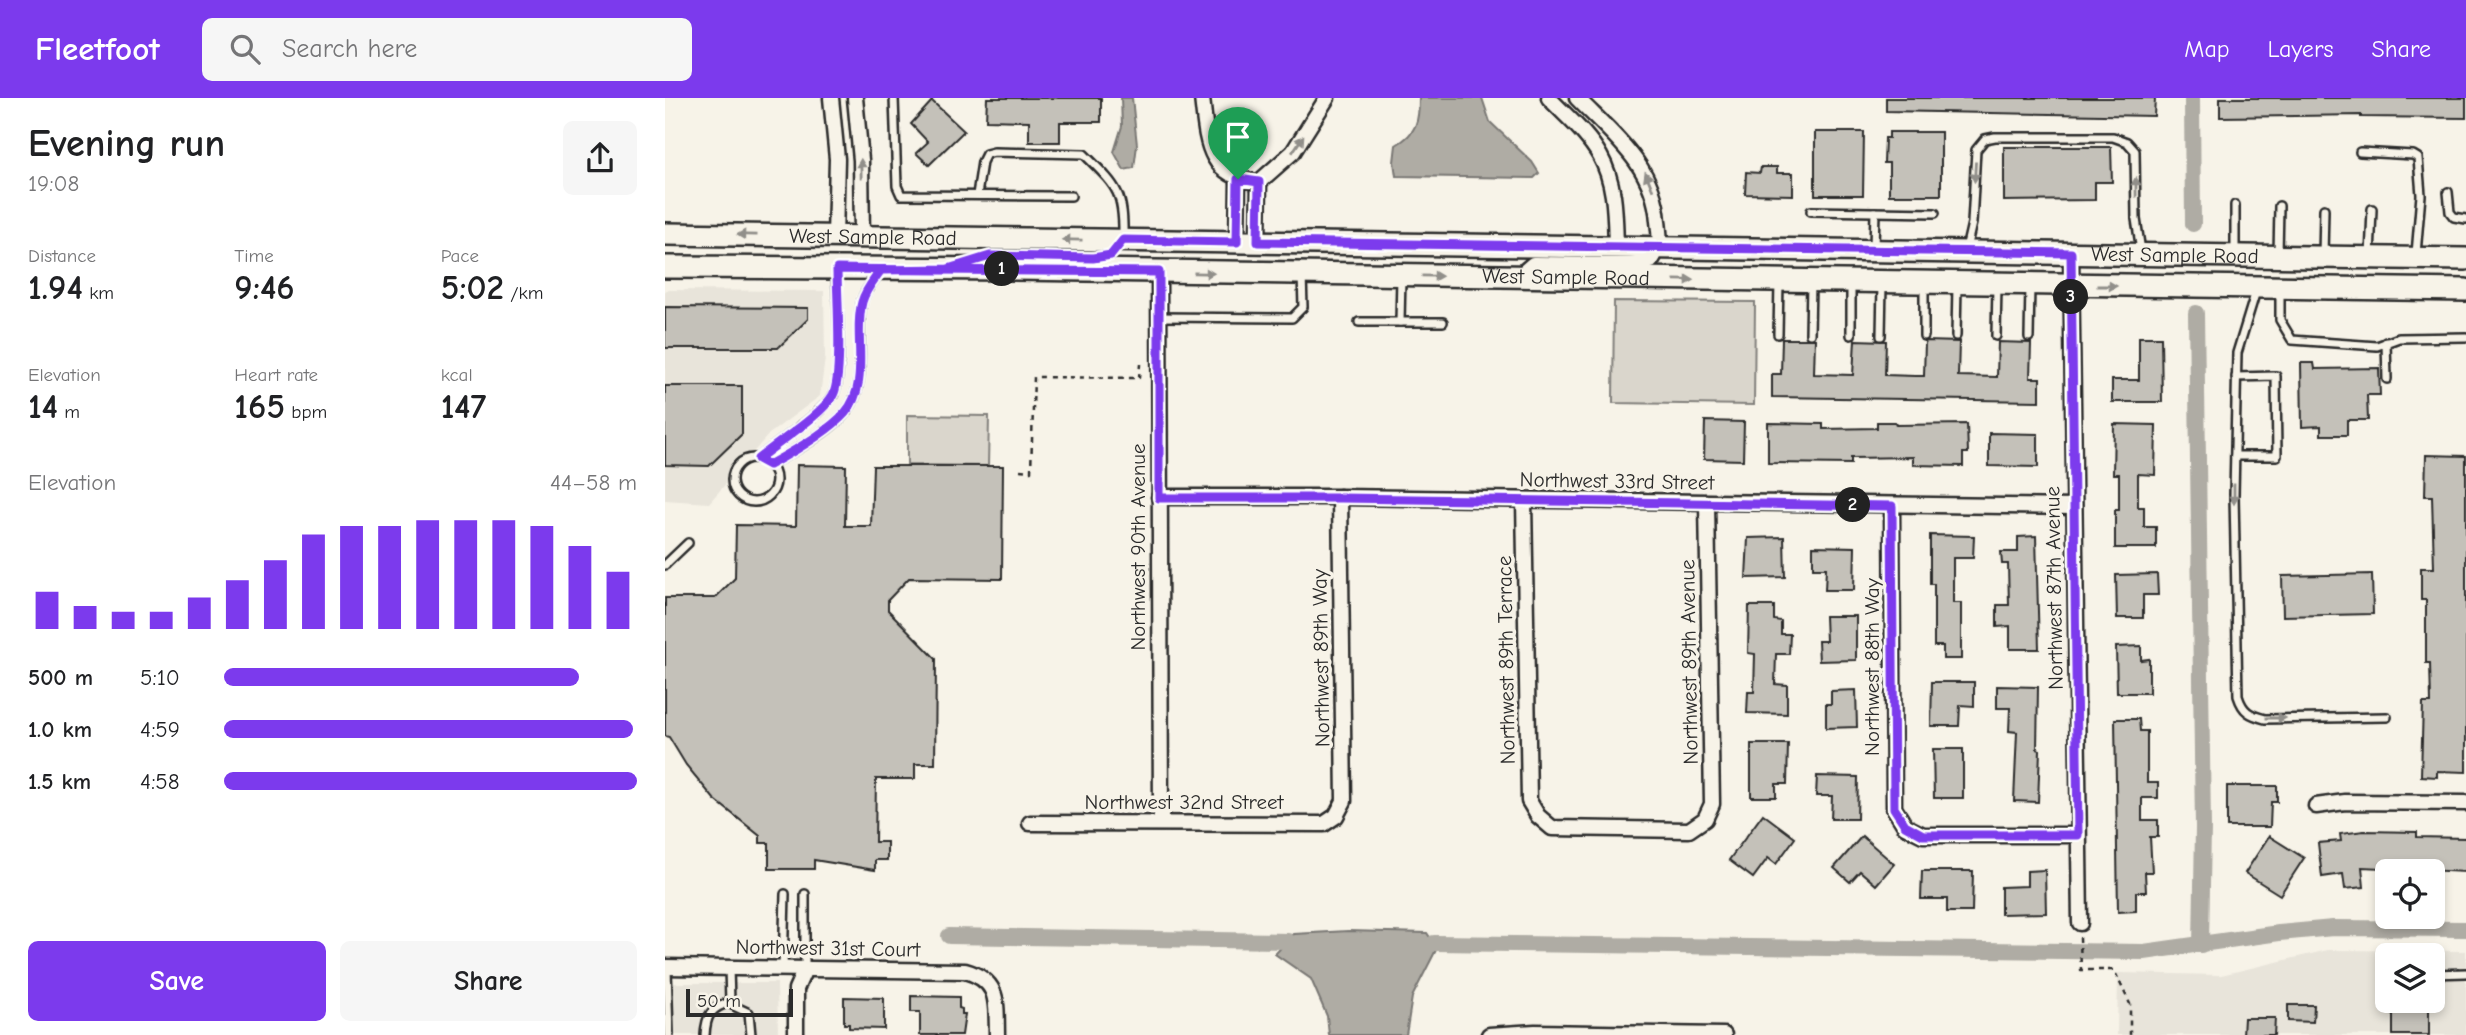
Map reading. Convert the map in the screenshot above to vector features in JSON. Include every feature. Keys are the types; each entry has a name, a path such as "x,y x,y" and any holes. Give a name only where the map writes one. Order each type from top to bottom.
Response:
{"main road":[{"name":"West Sample Road","path":"665,234 2466,259"},
{"path":"948,269 990,256 1093,258 1111,255 1123,240"},
{"path":"1159,272 1166,260 1181,255 1313,256 1355,244"},
{"name":"West Sample Road","path":"665,267 2466,290"}],"street":[{"path":"831,98 837,159 835,237"},
{"path":"855,98 861,160 862,237"},
{"path":"1202,98 1207,142 1215,160 1225,172 1238,179 1259,182"},
{"path":"1248,242 1259,182 1293,152 1327,98"},
{"path":"1549,98 1588,140 1606,168 1613,196 1616,247"},
{"path":"1518,277 1533,264 1631,265 1651,261 1660,248 1655,198 1645,171 1636,158 1577,98"},
{"path":"1238,179 1248,242"},
{"name":"Northwest 87th Avenue","path":"2071,253 2080,928"},
{"name":"Northwest 90th Avenue","path":"1159,272 1161,822"},
{"name":"Northwest 33rd Street","path":"1159,498 2074,507"},
{"name":"Northwest 89th Way","path":"1336,817 1344,802 1340,498"},
{"name":"Northwest 89th Terrace","path":"1524,500 1529,802 1538,817 1552,828 1689,830 1705,819"},
{"name":"Northwest 89th Avenue","path":"1705,819 1712,804 1707,503"},
{"name":"Northwest 88th Way","path":"1892,506 1894,808 1905,825 1923,835 2078,835"},
{"path":"2316,806 2345,802 2466,803"},
{"name":"Northwest 32nd Street","path":"1030,823 1324,824 1336,817"},
{"name":"Northwest 31st Court","path":"666,967 965,971 987,982 996,999 996,1035"},
{"path":"783,969 796,989"},
{"path":"796,1035 796,989 805,969"},
{"path":"1498,1034 1724,1035"}],"lane":[{"path":"894,98 897,186 901,195 1070,196"},
{"path":"1966,252 1967,236 1972,223 1976,150 1985,139 1995,136 2113,137 2127,142 2135,151 2136,219 2141,255"},
{"path":"2360,152 2413,155 2418,159 2421,195 2415,258"},
{"path":"977,195 982,162 986,154 1084,154 1114,184 1119,193 1123,209 1123,240"},
{"path":"2448,192 2450,212 2454,217 2466,219"},
{"path":"2235,205 2235,256"},
{"path":"2278,256 2279,206"},
{"path":"2323,257 2324,209"},
{"path":"2369,258 2372,209"},
{"path":"1811,211 1935,213"},
{"path":"1873,251 1875,212"},
{"path":"758,459 769,465 775,478 772,492 754,502 740,497 732,485 734,471 744,461 758,459 822,408 834,393 838,372 837,269"},
{"path":"769,465 846,413 855,397 859,372 861,305 864,293 881,270"},
{"path":"1159,317 1292,318 1303,307 1302,274"},
{"path":"1400,322 1401,276"},
{"path":"1778,334 1779,282"},
{"path":"1810,334 1811,282"},
{"path":"1851,282 1851,335"},
{"path":"1881,336 1882,283"},
{"path":"1924,283 1924,336"},
{"path":"1956,336 1957,284"},
{"path":"1996,336 1997,284"},
{"path":"2029,337 2030,285"},
{"path":"2258,287 2237,353 2236,377 2238,696 2241,707 2249,715 2265,719 2387,717"},
{"path":"2280,287 2280,320 2292,340 2377,346 2399,338 2466,337"},
{"path":"1359,321 1443,323"},
{"path":"2386,342 2387,379"},
{"path":"2235,456 2277,456 2276,376 2236,377"},
{"path":"665,565 688,543"},
{"path":"783,969 785,894"},
{"path":"805,894 805,969"},
{"path":"666,967 669,1035"},
{"path":"729,968 730,1002 749,1013 751,1035"},
{"path":"2445,974 2466,973"},
{"path":"705,1035 708,1015 715,1007 730,1002"}],"path":[{"path":"1020,470 1031,471 1034,377 1139,378 1140,364"},
{"path":"2080,928 2081,970 2114,970 2130,1004 2130,1035"}],"shaded area":[{"path":"1121,98 1132,98 1137,145 1134,168 1124,170 1114,152 1122,126"},
{"path":"1419,98 1482,98 1490,122 1532,162 1539,173 1534,178 1396,176 1396,145 1413,131"},
{"path":"665,290 824,291 825,358 820,396 769,434 709,503 665,500"},
{"path":"1614,301 1755,302 1754,405 1613,403"},
{"path":"907,415 989,416 988,466 907,465"},
{"path":"1348,931 1427,933 1437,948 1412,997 1406,1035 1329,1035 1327,1016 1311,979 1275,954 1294,934"},
{"path":"2328,950 2375,950 2375,1013 2445,1013 2445,951 2466,951 2466,1035 2117,1035 2118,973 2221,975"},
{"path":"665,983 777,983 778,1035 665,1035"}],"building":[{"path":"987,98 1101,98 1101,122 1060,122 1060,142 1029,142 1029,121 986,120"},
{"path":"1886,98 2155,98 2154,116 1886,111"},
{"path":"2220,98 2466,98 2466,118 2361,115 2220,117"},
{"path":"932,101 964,131 929,165 916,153 928,142 911,124"},
{"path":"1815,132 1864,132 1863,195 1815,195"},
{"path":"1889,132 1941,132 1941,195 1889,195 1889,163 1884,163 1885,138 1889,138"},
{"path":"2004,147 2111,147 2112,182 2095,182 2095,200 2004,201"},
{"path":"1761,167 1777,167 1777,173 1793,173 1793,195 1745,194 1746,172 1760,173"},
{"path":"665,307 808,308 808,319 778,348 665,348"},
{"path":"2139,337 2161,337 2162,402 2112,402 2112,380 2139,380"},
{"path":"1782,339 1815,339 1814,374 1853,375 1855,340 1886,341 1885,375 1915,376 1924,376 1927,341 1959,342 1958,376 1997,377 1998,342 2031,343 2030,378 2040,378 2040,401 1772,397 1772,374 1781,374"},
{"path":"2301,363 2314,363 2315,369 2379,368 2380,395 2367,395 2368,420 2347,420 2347,435 2321,435 2321,426 2302,427"},
{"path":"665,386 742,386 742,434 709,466 665,465"},
{"path":"1705,421 1744,422 1743,460 1704,459"},
{"path":"1877,422 1895,422 1896,425 1967,424 1968,453 1963,453 1963,466 1913,465 1913,457 1851,458 1851,464 1768,463 1768,423 1823,424 1823,429 1877,428"},
{"path":"2114,424 2156,425 2155,475 2138,474 2138,507 2144,507 2144,527 2156,527 2156,548 2115,548 2119,474 2113,474"},
{"path":"1989,433 2038,434 2038,467 1989,466"},
{"path":"2426,455 2466,456 2466,772 2437,771 2437,777 2421,776 2423,703 2431,703 2430,663 2426,663 2426,600 2421,600 2421,568 2434,568 2432,496 2425,496"},
{"path":"797,465 846,466 845,526 871,526 873,466 1003,466 1002,579 909,578 888,600 888,610 936,659 935,764 915,764 915,779 876,779 875,842 887,842 887,860 875,860 875,870 814,860 814,869 769,869 769,843 760,843 760,836 714,799 686,765 669,737 665,736 665,598 715,598 735,578 736,525 796,526"},
{"path":"1930,535 1974,536 1973,558 1953,558 1953,603 1961,603 1961,659 1943,659 1943,646 1934,646 1934,584 1930,584"},
{"path":"2036,536 2039,649 2010,649 2010,626 1997,627 1997,605 2009,605 2008,564 2002,564 2001,552 2018,552 2018,537"},
{"path":"1784,537 1785,577 1746,578 1748,538"},
{"path":"1813,546 1855,547 1854,590 1825,590 1826,568 1813,568"},
{"path":"2157,574 2158,595 2143,595 2143,618 2117,618 2116,575"},
{"path":"2372,574 2373,614 2283,616 2282,576"},
{"path":"1749,606 1774,606 1774,620 1781,621 1781,634 1790,634 1789,654 1776,654 1775,684 1787,685 1787,714 1747,713 1748,692 1754,692 1755,654 1748,653"},
{"path":"1825,616 1856,616 1856,660 1819,661 1818,641 1826,641"},
{"path":"2141,646 2141,660 2149,659 2149,693 2117,693 2116,647"},
{"path":"1932,682 1974,682 1974,706 1960,705 1959,726 1931,726"},
{"path":"1997,686 2038,687 2038,802 2014,801 2017,732 2009,731 2010,708 1997,708"},
{"path":"1856,690 1857,727 1826,728 1826,704 1831,704 1831,691"},
{"path":"2115,719 2139,719 2140,731 2147,731 2147,783 2158,783 2158,798 2142,798 2142,820 2158,820 2158,837 2150,837 2152,872 2145,872 2146,892 2136,892 2136,911 2118,912"},
{"path":"1751,744 1788,744 1787,784 1776,784 1776,797 1751,797"},
{"path":"1933,749 1963,749 1963,798 1934,798"},
{"path":"1817,776 1858,777 1857,819 1831,819 1832,796 1816,796"},
{"path":"2227,786 2277,786 2277,802 2271,802 2270,827 2227,827"},
{"path":"1763,814 1795,838 1776,864 1768,858 1753,878 1729,860"},
{"path":"2364,831 2417,832 2417,837 2466,838 2466,872 2445,871 2445,859 2375,859 2375,868 2362,867 2364,887 2345,889 2343,874 2322,877 2318,843 2341,841 2340,834"},
{"path":"1862,836 1894,864 1876,885 1860,871 1850,882 1834,868"},
{"path":"2269,836 2304,858 2280,895 2245,873"},
{"path":"2045,870 2046,913 2001,914 2001,887 2027,886 2027,871"},
{"path":"1922,871 1973,871 1972,912 1947,912 1947,899 1921,899"},
{"path":"911,996 959,997 959,1008 962,1009 962,1014 965,1014 962,1035 920,1035 920,1012 911,1012"},
{"path":"844,997 884,998 884,1029 849,1028 849,1024 844,1024"},
{"path":"2288,1005 2314,1005 2313,1022 2288,1021"},
{"path":"2393,1013 2429,1013 2429,1035 2393,1035"},
{"path":"2244,1018 2275,1018 2274,1035 2243,1035"}],"waterway":[{"path":"2192,98 2193,224"},
{"path":"2196,313 2203,827 2201,945"},
{"path":"1434,943 2144,952 2333,928 2466,929"},
{"path":"949,936 1288,941"}],"route":[{"path":"1238,179 1237,242 1123,240 1111,255 1093,258 990,256 948,269 881,270 864,293 861,305 859,372 855,397 846,413 769,465 758,459 822,408 834,393 838,372 837,269 881,270 1014,269 1159,272 1159,498 1892,506 1894,808 1905,825 1923,835 2078,835 2071,253 1258,242 1259,182 1238,179"}]}
